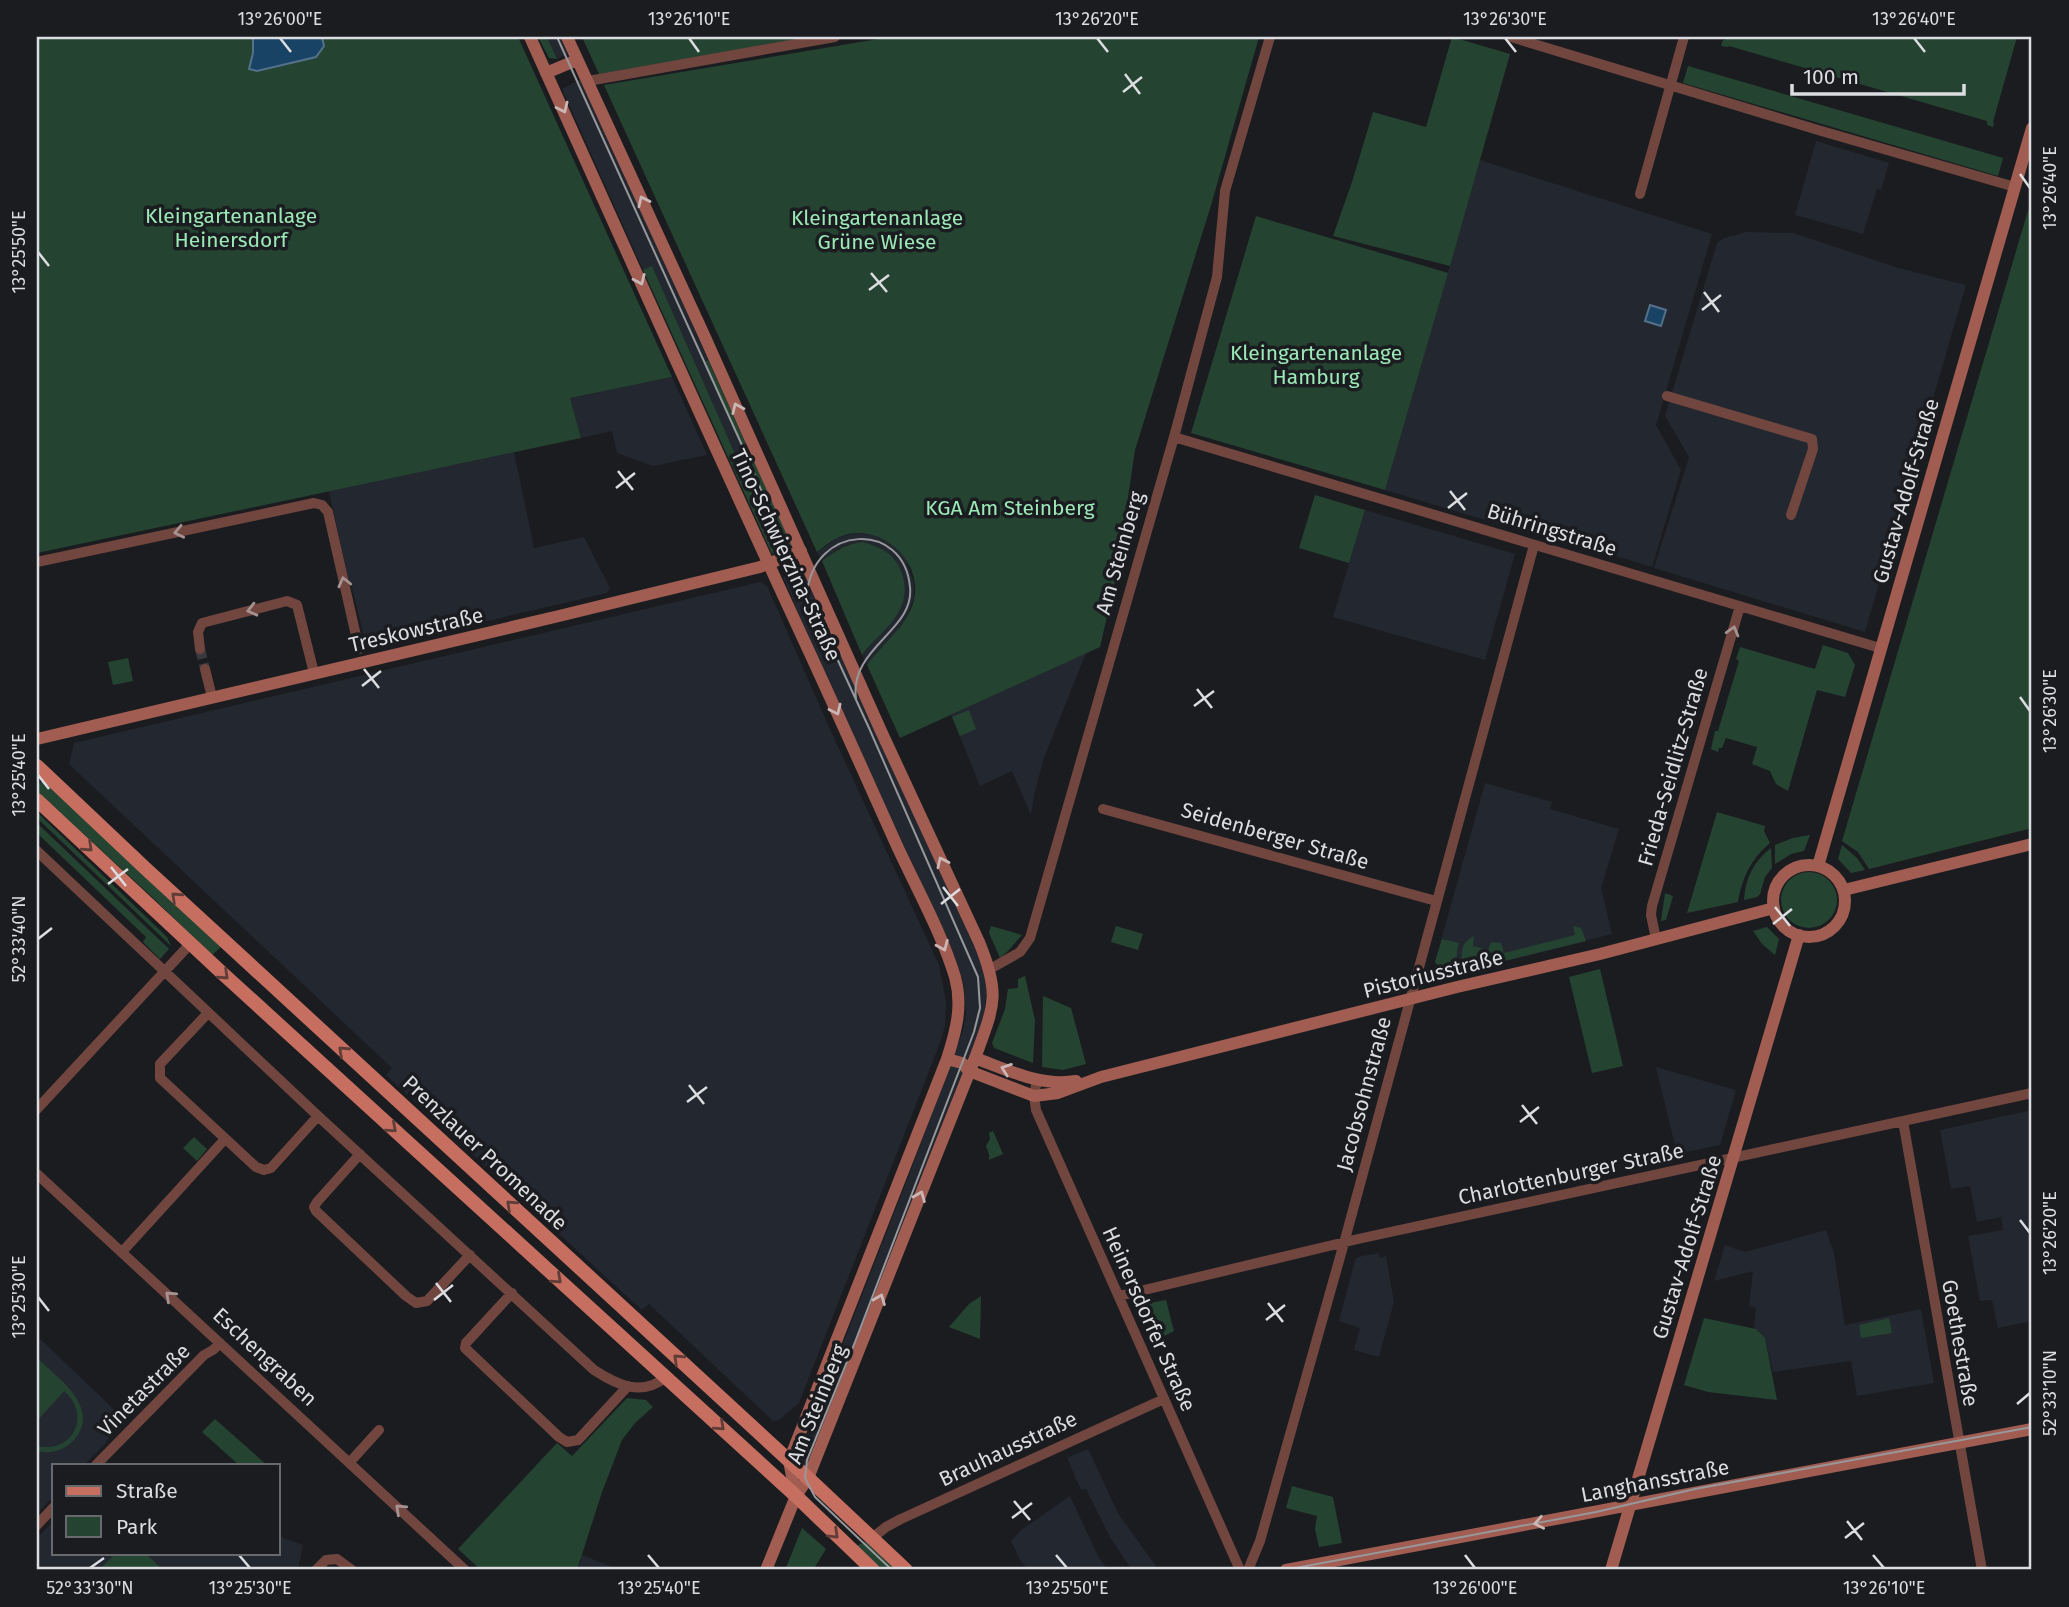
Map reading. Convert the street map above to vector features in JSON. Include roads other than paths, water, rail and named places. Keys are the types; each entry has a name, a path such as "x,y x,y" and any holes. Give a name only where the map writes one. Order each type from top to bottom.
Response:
{"main road":[{"name":"Prenzlauer Promenade","path":"37,766 906,1570"},
{"name":"Prenzlauer Promenade","path":"37,800 796,1496 873,1570"},
{"path":"583,1303 598,1286"}],"street":[{"name":"Tino-Schwierzina-Straße","path":"530,37 951,966 959,998 959,1014 947,1059"},
{"name":"Tino-Schwierzina-Straße","path":"567,37 990,969"},
{"path":"588,82 835,37"},
{"name":"Am Steinberg","path":"990,969 1020,952 1030,938 1174,437 1217,277 1226,191 1270,37"},
{"path":"1511,37 2015,187"},
{"path":"1640,194 1684,37"},
{"path":"546,73 577,60"},
{"name":"Gustav-Adolf-Straße","path":"1818,866 2032,128"},
{"path":"1667,396 1812,439 1813,449 1791,515"},
{"name":"Bühringstraße","path":"1174,437 1880,648"},
{"path":"37,562 314,503 322,505 328,512 359,649"},
{"name":"Jacobsohnstraße","path":"1248,1570 1259,1545 1344,1243 1534,545"},
{"name":"Treskowstraße","path":"37,739 769,565 801,551"},
{"path":"200,649 198,632 202,623 287,601 297,605 314,673"},
{"name":"Frieda-Seidlitz-Straße","path":"1656,939 1652,906 1740,606"},
{"path":"205,669 212,697"},
{"name":"Seidenberger Straße","path":"1103,809 1436,901"},
{"path":"1844,890 2032,844"},
{"path":"37,851 318,1116 594,1370 611,1381 628,1386 654,1386 666,1377"},
{"path":"1804,865 1827,869 1836,876 1844,890 1842,916 1832,928 1819,936 1799,935 1786,928 1778,919 1774,908 1773,896 1783,876 1804,865"},
{"name":"Pistoriusstraße","path":"975,1058 1037,1080 1062,1083 1101,1077 1774,908"},
{"name":"Gustav-Adolf-Straße","path":"1611,1570 1799,935"},
{"path":"37,1109 191,943"},
{"path":"965,1067 975,1058 994,1001 990,969"},
{"path":"208,1013 160,1064 160,1078 225,1139 264,1170 271,1168 318,1116"},
{"path":"947,1059 1034,1096"},
{"name":"Am Steinberg","path":"796,1496 789,1461 947,1059"},
{"name":"Am Steinberg","path":"796,1496 808,1478 965,1067"},
{"name":"Pistoriusstraße","path":"1034,1096 1058,1093 1101,1077"},
{"name":"Heinersdorfer Straße","path":"1037,1080 1035,1110 1240,1570"},
{"name":"Charlottenburger Straße","path":"1119,1296 1344,1243 2032,1093"},
{"name":"Goethestraße","path":"1903,1121 1982,1570"},
{"path":"122,1252 225,1139"},
{"path":"360,1154 314,1207 406,1296 416,1303 427,1301 470,1255"},
{"name":"Eschengraben","path":"37,1174 465,1570"},
{"path":"512,1293 466,1343 465,1348 559,1437 567,1442 578,1440 628,1386"},
{"name":"Vinetastraße","path":"97,1464 204,1355 220,1343"},
{"name":"Brauhausstraße","path":"872,1538 901,1519 1164,1399"},
{"name":"Langhansstraße","path":"1286,1570 2032,1429"},
{"path":"350,1462 379,1430"},
{"path":"766,1570 796,1496"},
{"path":"37,1525 52,1509"},
{"path":"316,1570 326,1560 337,1559 352,1570"}],"water":[{"path":"253,37 322,37 324,46 316,57 257,71 249,69"},
{"path":"1650,305 1666,310 1661,326 1645,321"}],"tunnel":[{"path":"200,649 205,669"}],"tram line":[{"path":"557,37 869,728 978,977 980,1008 974,1032 807,1460 805,1478 815,1497 892,1570"},
{"path":"807,594 813,571 825,554 841,543 858,539 876,541 892,550 904,565 910,587 909,602 903,616 862,666 857,681 856,699"},
{"path":"1285,1570 1596,1512 1695,1489 2032,1427"}],"park label":[{"name":"Kleingartenanlage Heinersdorf","path":"231,228"},
{"name":"Kleingartenanlage Grüne Wiese","path":"877,230"},
{"name":"Kleingartenanlage Hamburg","path":"1316,365"},
{"name":"KGA Am Steinberg","path":"1010,508"}]}
